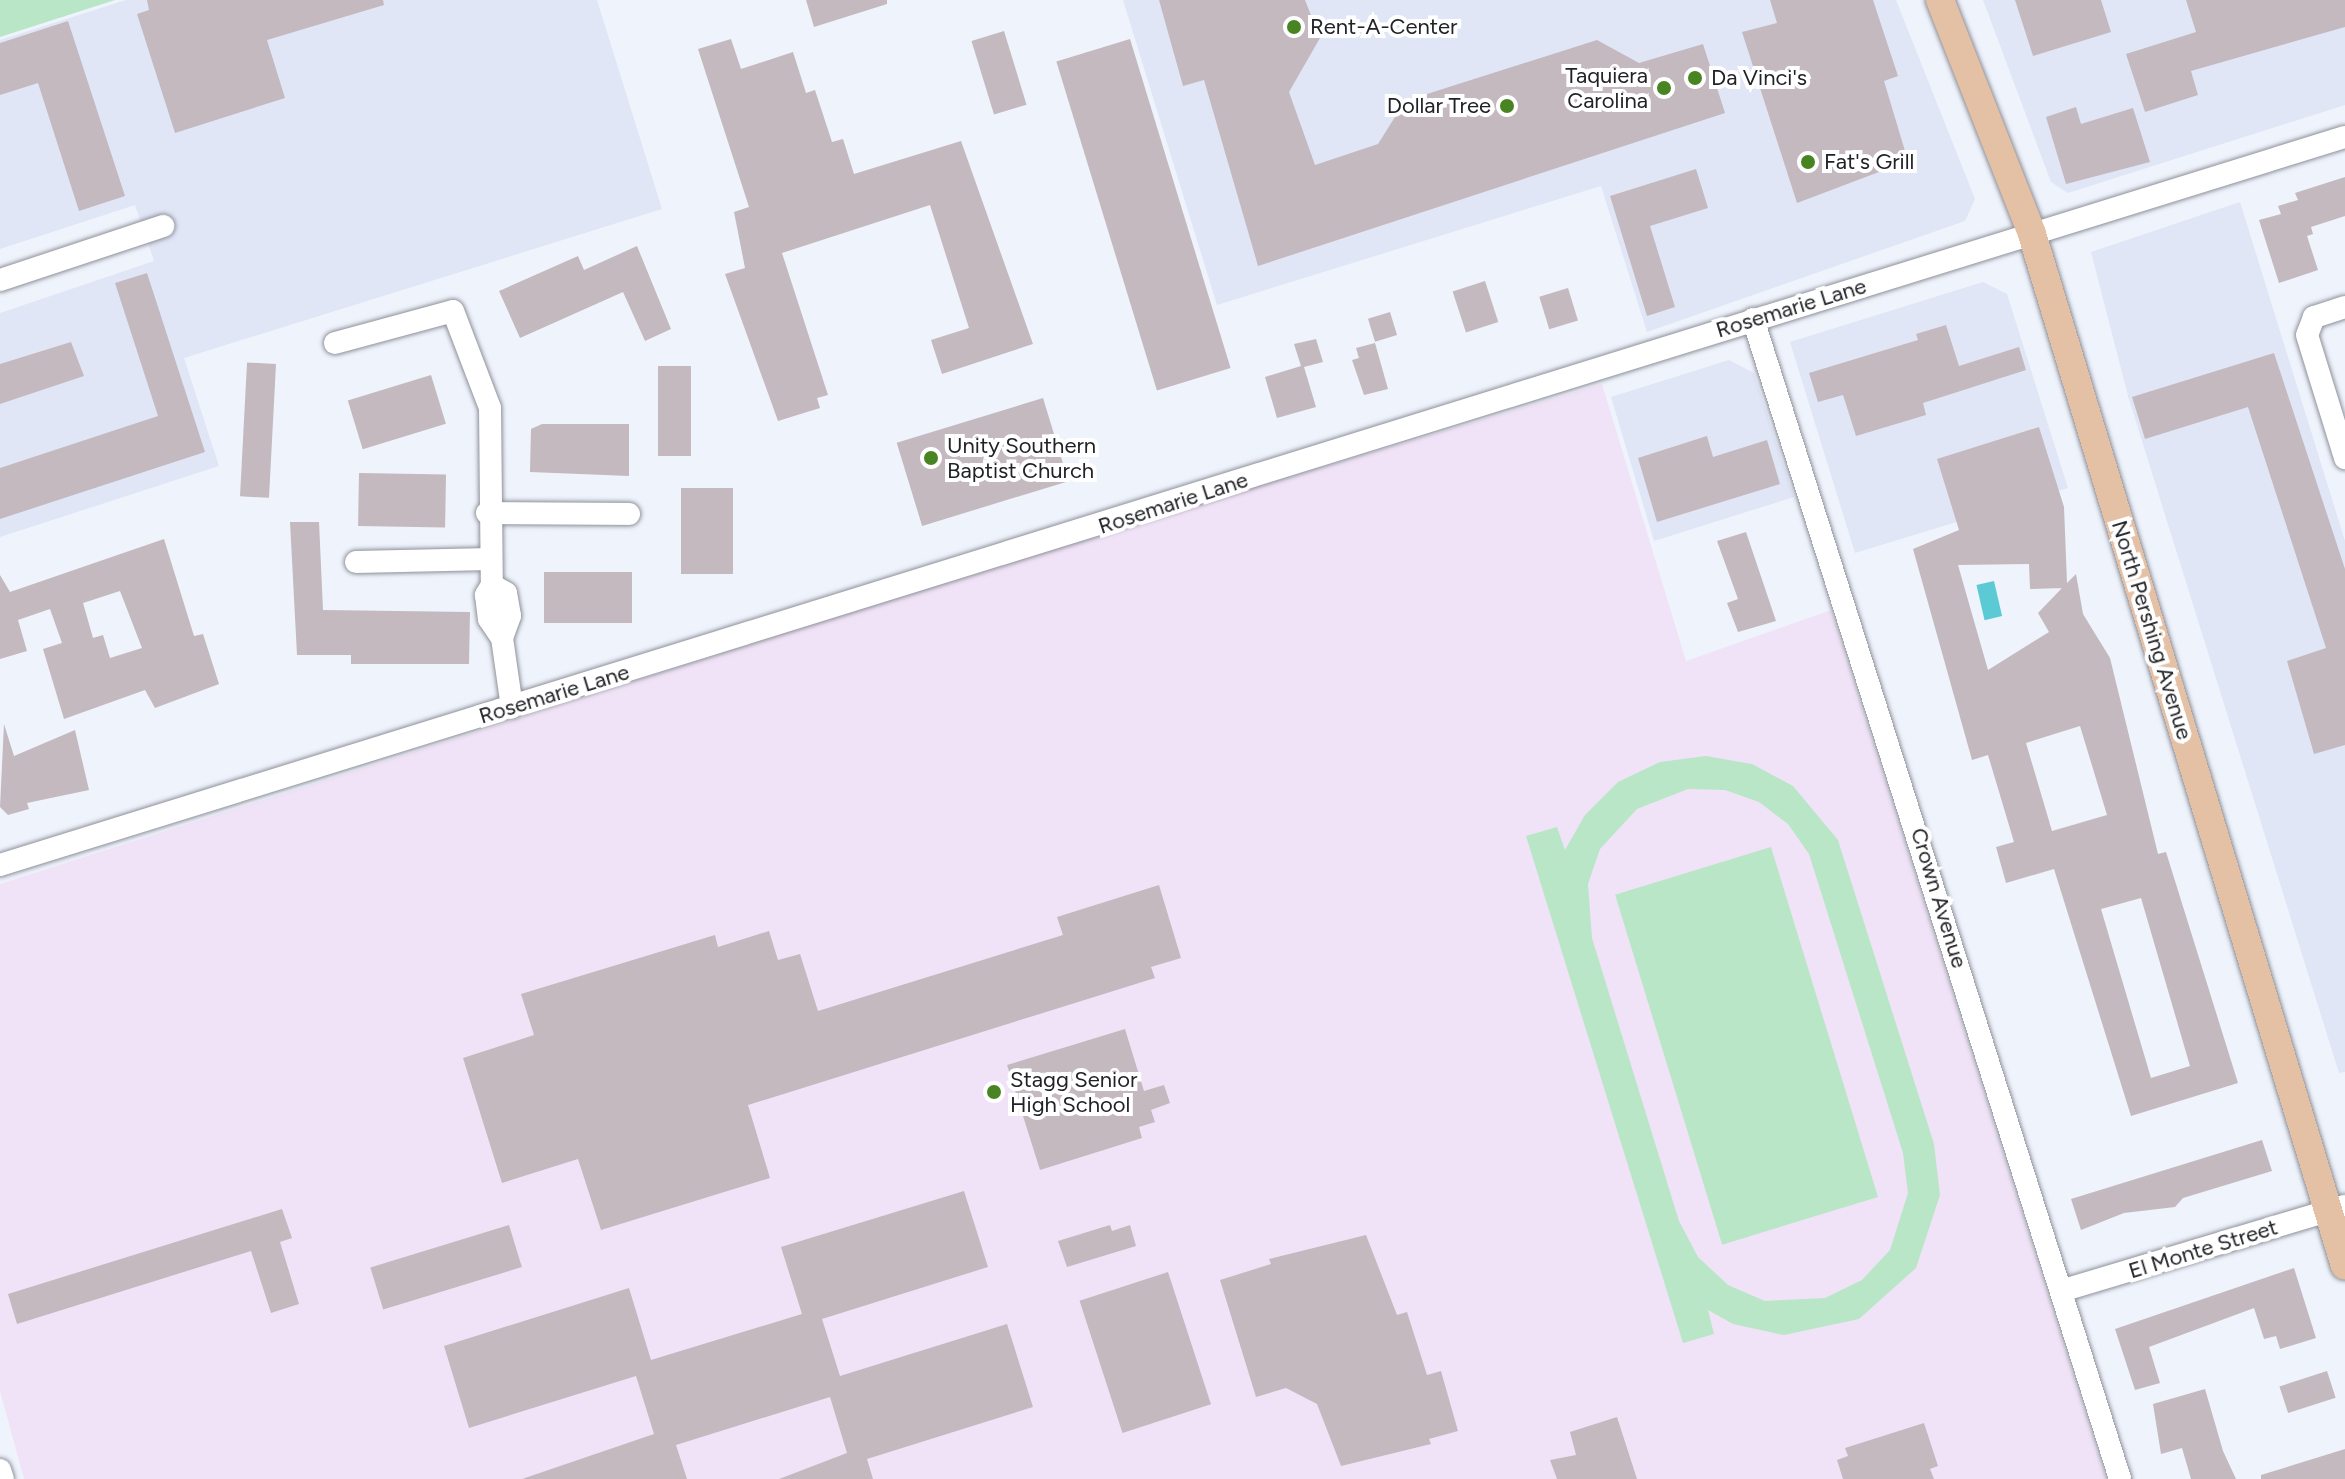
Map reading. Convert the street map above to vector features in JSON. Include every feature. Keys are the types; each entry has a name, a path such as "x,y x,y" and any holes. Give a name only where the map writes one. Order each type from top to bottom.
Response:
{"main road":[{"name":"North Pershing Avenue","path":"1940,0 2032,234 2336,1209 2345,1266"}],"street":[{"name":"Rosemarie Lane","path":"0,865 2345,137"},
{"path":"0,280 163,226"},
{"path":"2345,307 2314,317 2307,335 2345,458"},
{"path":"335,343 453,311 490,408 487,513 492,585 486,595 489,619 502,638 512,707"},
{"name":"Crown Avenue","path":"1753,319 2120,1479"},
{"path":"487,513 629,514"},
{"path":"356,562 491,559"},
{"name":"El Monte Street","path":"2061,1291 2336,1209"},
{"path":"0,1470 3,1479"}],"shaded area":[{"path":"126,0 597,0 662,209 184,358 219,466 0,537 0,313 154,261 135,205 0,249 0,40"},
{"path":"1123,0 1896,0 1975,199 1965,221 1647,332 1601,186 1217,305"},
{"path":"1983,0 2345,0 2345,105 2068,193 2051,182"},
{"path":"2240,202 2345,541 2345,1072 2339,1073 2128,396 2091,252"},
{"path":"1983,282 2007,294 2068,488 1855,553 1790,342"},
{"path":"1729,360 1754,373 1794,497 1654,541 1611,397"},
{"name":"Stagg Senior High School","path":"1602,384 1686,661 1831,610 2106,1479 24,1479 0,1391 0,884 1068,543"}],"green space":[{"path":"0,0 115,0 0,37"},
{"path":"1706,756 1752,764 1793,786 1838,840 1934,1144 1940,1195 1916,1268 1859,1319 1784,1335 1733,1324 1708,1310 1714,1334 1683,1343 1526,836 1557,827 1565,850 1585,815 1618,782 1660,762","holes":["1688,789 1725,790 1759,802 1788,824 1809,854 1903,1153 1908,1193 1890,1250 1862,1280 1825,1298 1765,1301 1728,1285 1698,1257 1679,1221 1592,938 1588,884 1600,849 1637,809"]},
{"path":"1771,847 1878,1197 1722,1245 1615,895"}],"water":[{"path":"1994,581 2002,616 1985,620 1976,585"}],"building":[{"path":"147,0 383,0 384,5 267,40 285,98 175,133 137,14 149,10"},
{"path":"806,0 887,0 887,4 814,27"},
{"path":"1159,0 1305,0 1320,38 1289,92 1315,165 1378,144 1405,101 1597,40 1639,63 1703,44 1725,113 1258,266 1204,80 1183,86"},
{"path":"1770,0 1873,0 1898,76 1884,81 1908,161 1797,203 1742,32 1777,23"},
{"path":"2015,0 2101,0 2111,32 2033,56"},
{"path":"2186,0 2345,0 2345,27 2191,71 2198,95 2145,112 2126,54 2196,32"},
{"path":"68,21 125,196 79,211 38,83 0,95 0,43"},
{"path":"1004,31 1027,105 994,115 971,41"},
{"path":"731,39 741,69 793,52 806,93 815,90 832,142 843,139 854,174 961,141 1033,344 942,374 931,340 969,328 930,205 782,253 828,395 817,398 820,408 778,421 725,274 745,268 734,212 749,207 698,49"},
{"path":"1130,39 1231,368 1157,390 1056,62"},
{"path":"2076,107 2081,124 2133,108 2150,162 2066,184 2046,117"},
{"path":"1696,169 1708,208 1650,226 1675,307 1647,316 1610,196"},
{"path":"2345,177 2345,216 2311,227 2313,234 2307,236 2318,270 2279,283 2259,220 2281,214 2278,206 2298,200 2295,193"},
{"path":"637,246 671,329 645,341 623,292 520,338 499,291 578,256 584,270"},
{"path":"147,273 205,452 0,519 0,468 158,416 115,283"},
{"path":"1485,281 1498,322 1466,332 1453,292"},
{"path":"1568,288 1578,321 1549,329 1539,297"},
{"path":"1390,312 1397,335 1375,342 1368,319"},
{"path":"1946,325 1959,366 2019,347 2026,370 1923,403 1926,415 1856,436 1843,395 1818,402 1809,373 1918,340 1916,334"},
{"path":"1316,339 1323,362 1304,367 1316,407 1277,418 1265,377 1301,366 1294,344"},
{"path":"71,342 84,376 0,404 0,364"},
{"path":"1375,343 1388,389 1364,395 1352,360 1359,358 1356,348"},
{"path":"2274,353 2345,569 2345,745 2314,754 2287,661 2326,648 2248,407 2145,439 2132,397"},
{"path":"247,362 276,364 269,498 240,496"},
{"path":"658,366 691,366 691,456 658,456"},
{"path":"431,375 446,424 363,449 348,400"},
{"name":"Unity Southern Baptist Church","path":"1043,398 1068,481 922,526 897,443"},
{"path":"542,424 629,424 629,476 530,472 531,429"},
{"path":"2039,427 2064,507 2067,583 2076,574 2083,614 2110,658 2158,854 2166,852 2238,1083 2131,1116 2054,869 2006,883 1996,847 2014,842 1988,755 1972,760 1913,549 1959,530 1937,459","holes":["2029,564 2030,589 2062,588 2038,613 2049,632 1988,670 1958,565","2080,726 2107,815 2052,831 2026,743","2141,898 2190,1066 2151,1078 2101,909"]},
{"path":"1707,436 1713,457 1767,440 1780,484 1657,522 1638,458"},
{"path":"359,473 446,475 445,528 358,526"},
{"path":"681,488 733,488 733,574 681,574"},
{"path":"290,522 319,522 323,610 470,612 469,664 351,664 351,655 297,655"},
{"path":"1746,532 1776,621 1738,632 1727,603 1738,599 1717,541"},
{"path":"164,539 194,636 203,634 219,684 155,708 145,690 64,719 43,649 62,643 50,609 18,620 27,651 0,659 0,575 10,592","holes":["120,591 142,648 110,658 103,635 93,638 83,603"]},
{"path":"544,572 632,572 632,623 544,623"},
{"path":"4,724 14,756 75,730 89,790 27,803 29,809 8,815 0,807"},
{"path":"1159,885 1181,958 1151,967 1155,978 748,1105 770,1178 601,1230 578,1159 502,1183 463,1058 534,1035 521,994 715,935 718,947 769,931 778,960 800,954 818,1011 1063,935 1057,917"},
{"path":"1125,1029 1144,1091 1164,1085 1170,1103 1151,1110 1155,1122 1139,1127 1142,1138 1040,1170 1007,1065"},
{"path":"2262,1140 2272,1171 2183,1198 2175,1207 2124,1213 2081,1230 2071,1199"},
{"path":"964,1191 988,1267 822,1319 840,1376 1007,1324 1033,1407 867,1459 873,1479 779,1479 847,1453 830,1397 676,1445 687,1479 522,1479 654,1434 636,1376 469,1428 444,1346 629,1288 651,1360 802,1314 781,1247"},
{"path":"282,1209 292,1238 280,1242 299,1304 271,1313 251,1251 17,1324 8,1294"},
{"path":"509,1225 522,1267 383,1309 370,1267"},
{"path":"1110,1225 1112,1231 1130,1225 1136,1246 1067,1267 1058,1241"},
{"path":"1366,1235 1397,1315 1407,1312 1427,1375 1441,1371 1458,1431 1429,1439 1431,1444 1341,1466 1317,1404 1286,1388 1256,1397 1220,1280 1271,1264 1269,1259"},
{"path":"2294,1268 2316,1338 2280,1349 2276,1336 2264,1339 2254,1308 2149,1347 2160,1383 2135,1390 2115,1329"},
{"path":"1168,1272 1211,1404 1123,1433 1080,1301"},
{"path":"2327,1371 2336,1398 2288,1413 2279,1386"},
{"path":"2205,1389 2223,1451 2236,1479 2191,1479 2182,1448 2161,1454 2153,1404"},
{"path":"1617,1417 1637,1479 1557,1479 1550,1460 1576,1455 1570,1432"},
{"path":"1924,1423 1938,1466 1930,1469 1934,1479 1843,1479 1837,1460 1848,1456 1845,1448"},
{"path":"2345,1449 2345,1479 2261,1479 2261,1475"}],"place":[{"name":"Rent-A-Center","path":"1294,27"},
{"name":"Da Vinci's","path":"1695,78"},
{"name":"Taquiera Carolina","path":"1664,88"},
{"name":"Dollar Tree","path":"1507,106"},
{"name":"Fat's Grill","path":"1808,162"},
{"name":"Unity Southern Baptist Church","path":"931,458"},
{"name":"Stagg Senior High School","path":"994,1092"}]}
